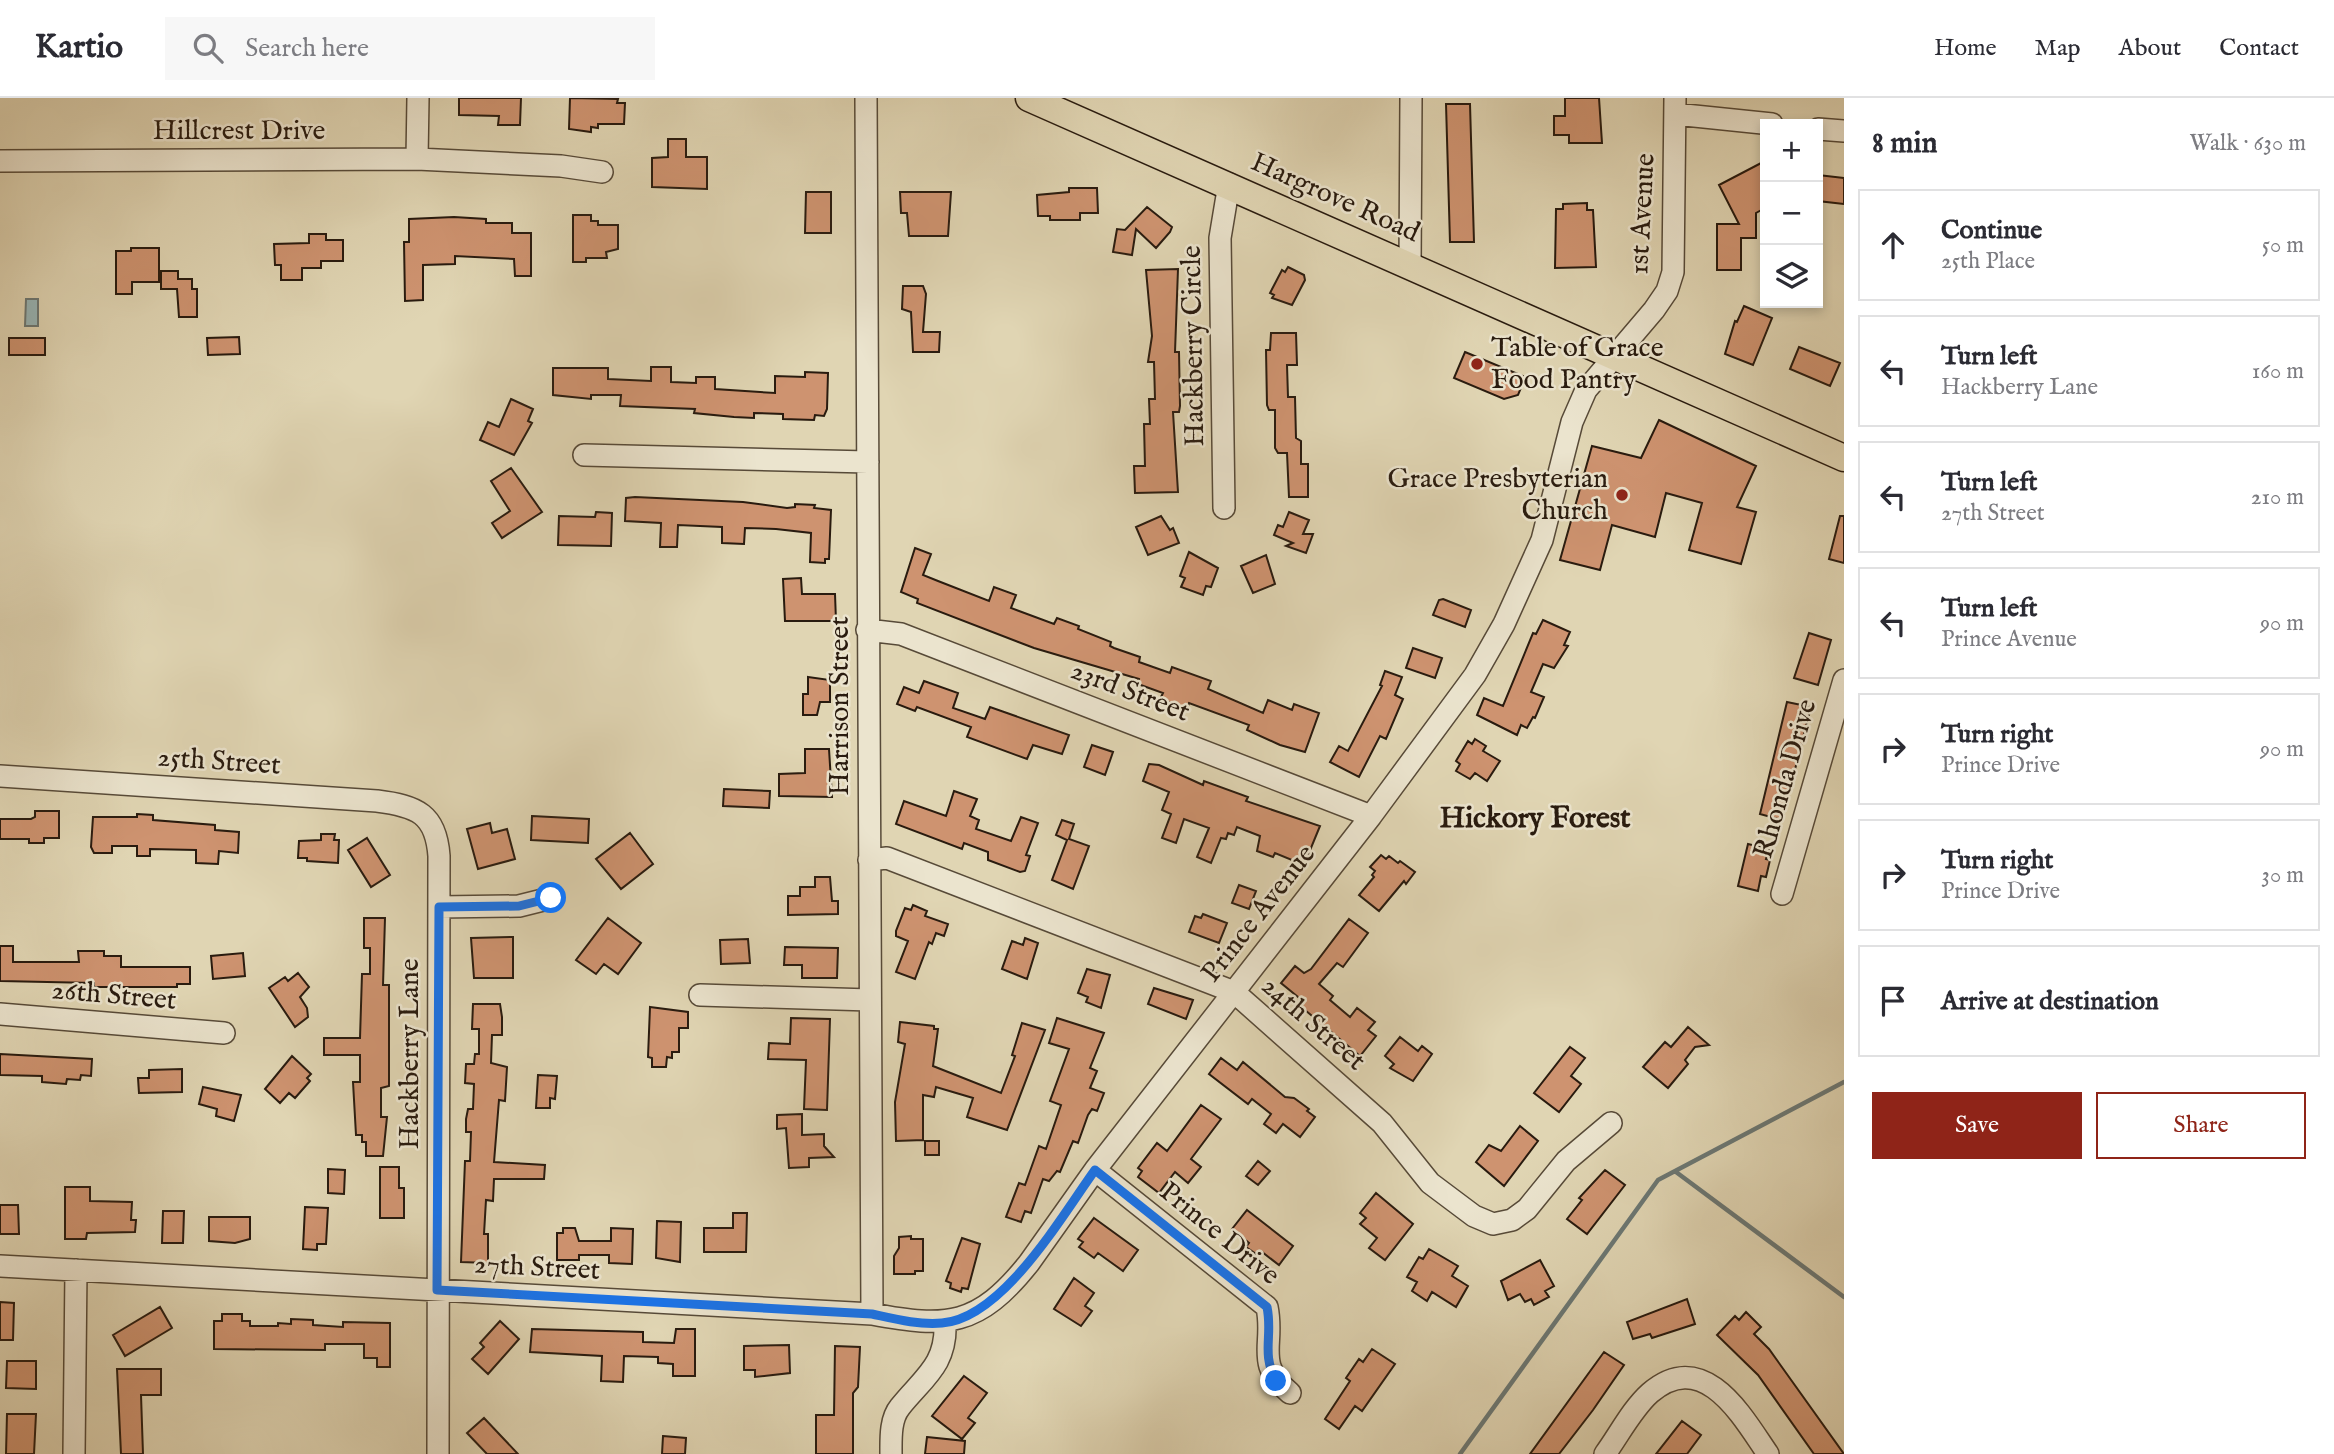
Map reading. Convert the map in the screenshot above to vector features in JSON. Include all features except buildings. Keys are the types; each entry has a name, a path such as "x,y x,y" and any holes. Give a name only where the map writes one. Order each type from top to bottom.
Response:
{"main road":[{"name":"Hargrove Road","path":"1029,98 1229,184 1410,267 1844,458"}],"street":[{"path":"416,159 418,98"},
{"name":"Harrison Street","path":"866,98 872,1314"},
{"path":"1410,267 1412,98"},
{"path":"1675,106 1760,122"},
{"name":"1st Avenue","path":"1614,357 1654,310 1667,291 1673,272 1675,106"},
{"path":"1823,129 1844,131"},
{"name":"Hillcrest Drive","path":"0,162 416,159 561,166 602,172"},
{"name":"Hackberry Circle","path":"1224,508 1220,238 1229,184"},
{"name":"Prince Avenue","path":"945,1323 983,1307 1017,1278 1095,1170 1370,816 1475,675 1504,624 1542,540 1572,422 1586,390 1614,357"},
{"path":"584,455 868,462"},
{"name":"23rd Street","path":"867,630 901,634 1370,816"},
{"name":"Rhonda Drive","path":"1782,894 1844,680"},
{"name":"25th Street","path":"0,776 377,801 414,808 430,820"},
{"name":"Hackberry Lane","path":"430,820 437,837 439,907 438,1454"},
{"name":"24th Street","path":"869,860 887,858 1234,992 1382,1123 1430,1182 1474,1216 1493,1224 1511,1220 1527,1209 1566,1161 1611,1123"},
{"path":"439,907 519,906 551,898"},
{"path":"700,995 870,1000"},
{"name":"26th Street","path":"0,1014 224,1033"},
{"name":"Prince Drive","path":"1095,1170 1267,1307 1271,1327 1266,1345 1267,1364 1276,1381 1290,1393"},
{"name":"27th Street","path":"0,1266 872,1314 915,1323 945,1323"},
{"path":"74,1454 76,1270"},
{"path":"891,1454 891,1430 899,1408 914,1394 940,1359 945,1323"},
{"path":"1605,1454 1649,1394 1666,1383 1685,1377 1706,1382 1723,1393 1736,1407 1768,1454"}],"water":[{"path":"26,299 38,299 38,326 25,326"}],"waterway":[{"path":"1460,1454 1658,1180 1844,1082"},
{"path":"1676,1172 1844,1297"}],"place":[{"name":"Table of Grace Food Pantry","path":"1477,364"},
{"name":"Grace Presbyterian Church","path":"1622,495"}],"district":[{"name":"Hickory Forest","path":"1535,819"}],"route":[{"path":"551,898 519,906 439,907 437,1290 872,1314 915,1323 945,1323 983,1307 1017,1278 1095,1170 1267,1307 1271,1327 1266,1345 1267,1364 1276,1381"}]}
